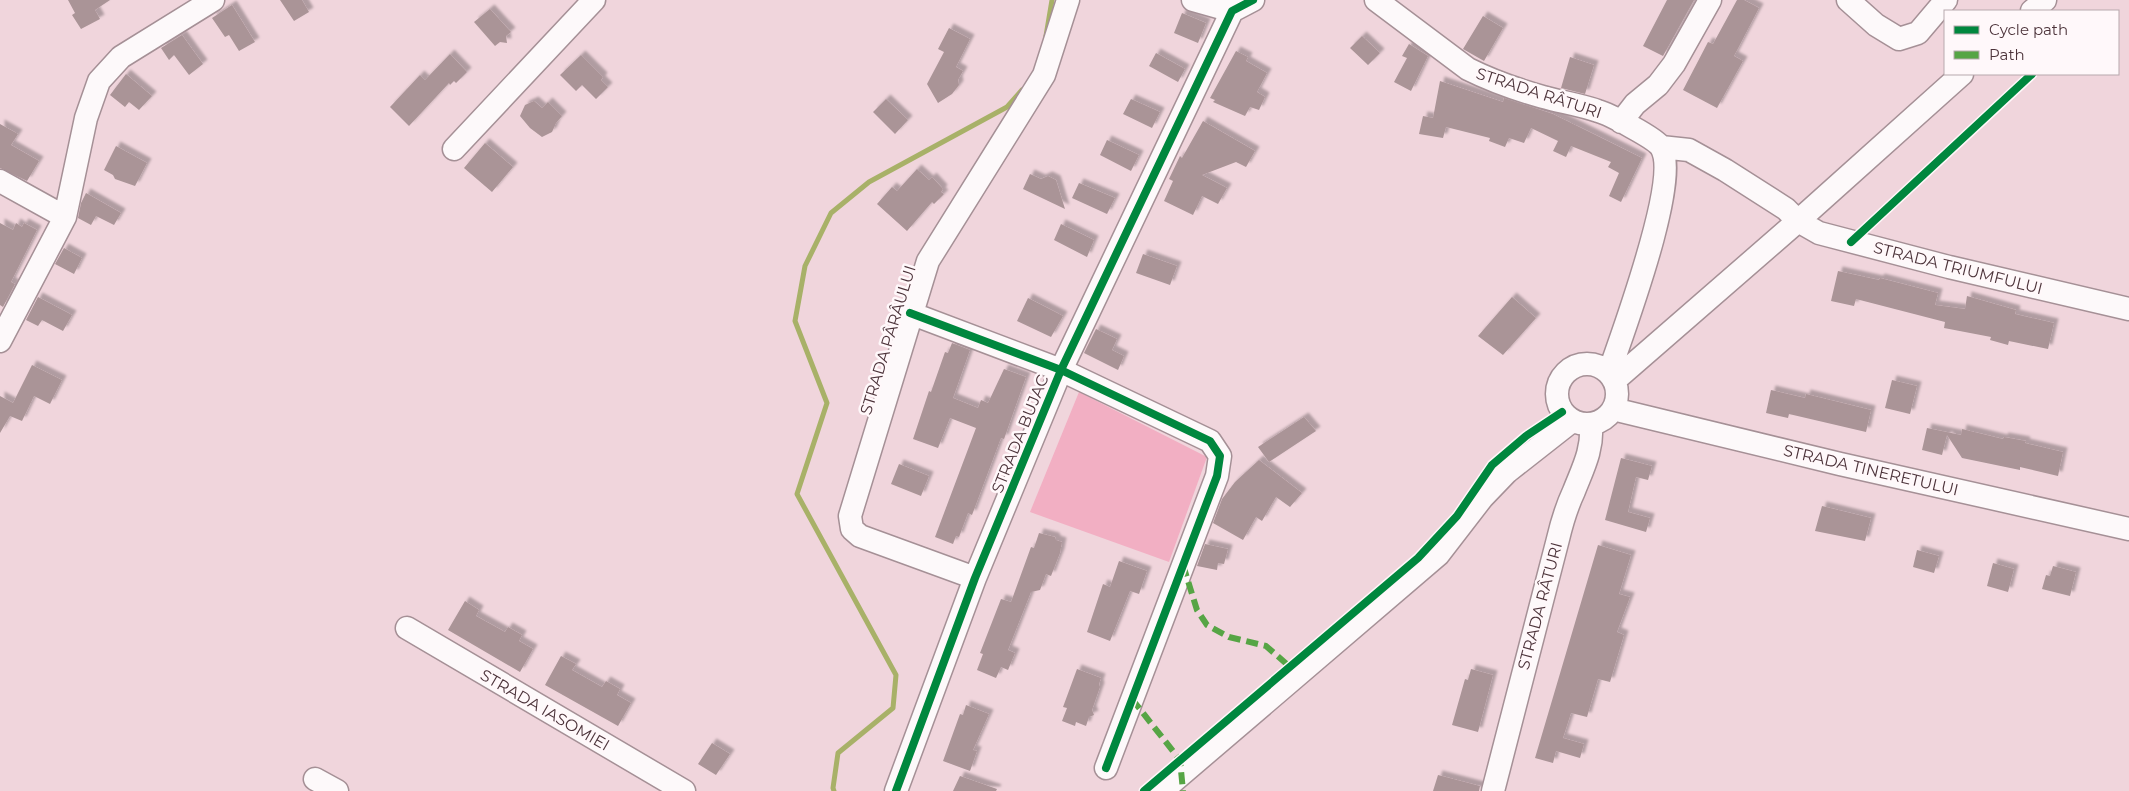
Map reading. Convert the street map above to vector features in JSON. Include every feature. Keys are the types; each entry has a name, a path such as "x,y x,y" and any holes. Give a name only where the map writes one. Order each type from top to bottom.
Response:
{"street":[{"path":"0,341 65,217 86,118 99,81 121,57 213,0"},
{"path":"454,148 594,0"},
{"name":"STRADA PÂRÂULUI","path":"975,578 860,536 852,529 850,516 910,313 928,261 1044,75 1068,0"},
{"path":"1193,0 1232,11 1254,0"},
{"name":"STRADA RÂTURI","path":"1376,0 1468,69 1484,77 1541,96 1600,111 1653,139 1661,147"},
{"path":"1621,122 1635,104 1658,84 1674,64 1710,0"},
{"path":"1848,0 1876,26 1899,39 1918,33 1946,0"},
{"path":"2033,10 2045,0"},
{"name":"STRADA BUJAC","path":"896,791 975,578 1061,370 1232,11"},
{"path":"1611,377 1798,221 1961,75"},
{"path":"1611,377 1652,246 1665,175 1665,163 1661,147"},
{"name":"STRADA TRIUMFULUI","path":"1661,147 1689,150 1725,170 1786,209 1798,221 1819,233 1949,267 2129,309"},
{"path":"0,180 65,217"},
{"path":"910,313 1061,370 1210,441 1220,456 1217,476 1106,768"},
{"path":"1162,791 1438,554 1482,498 1507,472 1581,423 1600,422 1613,409 1617,400 1617,390 1611,377 1602,368 1584,364 1575,366 1562,377 1558,386 1558,403 1562,412 1581,423"},
{"name":"STRADA TINERETULUI","path":"1613,409 1840,464 2129,529"},
{"name":"STRADA RÂTURI","path":"1493,791 1562,522 1585,468 1590,450 1581,423"},
{"name":"STRADA IASOMIEI","path":"406,628 684,791"},
{"path":"315,779 337,791"}],"shaded area":[{"path":"1079,392 1207,457 1169,562 1030,512"}],"building":[{"path":"68,0 110,0 95,10 100,19 81,29 72,15 75,13"},
{"path":"280,0 302,0 309,12 294,21"},
{"path":"1667,0 1694,0 1663,56 1643,46"},
{"path":"1737,0 1744,0 1759,8 1734,56 1743,61 1717,108 1683,90 1708,42 1713,44"},
{"path":"232,5 255,42 239,51 229,35 225,37 212,18"},
{"path":"490,9 511,32 506,36 507,43 500,42 495,46 474,22"},
{"path":"1182,13 1206,23 1198,43 1174,33"},
{"path":"1483,16 1503,28 1484,61 1463,49"},
{"path":"949,28 970,39 956,67 963,71 958,80 959,85 952,94 938,103 927,84 944,52 938,49"},
{"path":"182,35 203,64 189,75 174,55 169,60 161,48"},
{"path":"1362,36 1380,53 1368,65 1350,48"},
{"path":"1409,44 1428,56 1411,91 1394,82 1407,58 1402,56"},
{"path":"1236,51 1248,57 1246,61 1267,73 1257,92 1265,97 1259,110 1250,107 1245,116 1213,102 1215,100 1210,98"},
{"path":"1156,53 1185,69 1178,82 1149,66"},
{"path":"450,54 467,72 456,83 454,81 450,85 449,83 409,126 390,107 420,75 425,80"},
{"path":"581,55 603,77 601,80 608,87 596,99 582,85 576,91 560,75"},
{"path":"1570,57 1594,65 1585,94 1561,88"},
{"path":"126,74 152,96 139,110 129,102 125,107 110,95"},
{"path":"1440,81 1503,102 1504,98 1553,114 1642,158 1621,202 1609,196 1619,173 1608,167 1611,162 1571,146 1566,157 1553,151 1558,141 1531,128 1524,143 1509,138 1505,147 1489,141 1490,138 1446,127 1443,138 1419,134 1423,116 1433,118"},
{"path":"886,99 908,120 895,134 873,112"},
{"path":"1131,99 1160,112 1152,128 1123,114"},
{"path":"534,101 542,108 548,102 562,116 552,132 542,137 530,128 520,116 525,105"},
{"path":"1203,121 1255,151 1246,167 1236,162 1202,175 1227,188 1218,204 1202,196 1193,215 1164,201 1173,181 1169,179 1180,156 1182,158"},
{"path":"0,124 18,134 11,145 39,161 27,181 0,168"},
{"path":"1107,140 1139,155 1131,171 1100,155"},
{"path":"485,143 513,167 492,192 464,168"},
{"path":"116,146 147,163 135,186 115,179 113,175 104,170"},
{"path":"917,169 929,180 932,177 943,189 941,192 944,194 934,204 932,202 907,231 877,204 892,187 897,191"},
{"path":"1030,174 1041,179 1048,176 1056,180 1065,209 1023,189"},
{"path":"1079,183 1115,198 1107,214 1072,198"},
{"path":"86,193 121,213 114,225 96,216 91,225 78,218 81,203"},
{"path":"0,223 13,230 16,223 22,227 24,223 37,230 11,282 15,284 3,307 0,305"},
{"path":"1061,224 1094,240 1087,257 1054,240"},
{"path":"64,248 82,258 74,274 55,264"},
{"path":"1143,254 1177,266 1170,285 1136,273"},
{"path":"1838,271 1879,280 1880,278 1938,293 1935,305 1965,309 1967,296 2016,310 2015,314 2054,323 2048,349 2009,341 2008,345 1990,340 1991,337 1944,328 1945,322 1856,299 1854,306 1831,301"},
{"path":"38,297 72,315 63,331 42,320 38,326 26,320"},
{"path":"1512,297 1536,318 1503,355 1478,336"},
{"path":"1028,298 1063,316 1051,337 1017,321"},
{"path":"1096,329 1117,339 1112,350 1124,356 1118,370 1084,353"},
{"path":"952,343 970,350 953,398 978,408 981,400 988,403 1004,369 1026,377 1004,439 1001,438 972,515 968,513 959,537 956,536 953,544 935,537 976,428 950,418 938,448 913,439 929,391 931,392 945,352 948,353"},
{"path":"32,365 62,380 50,404 34,396 22,421 10,416 0,433 0,396 13,403"},
{"path":"1892,380 1917,386 1910,414 1885,408"},
{"path":"1771,390 1805,398 1806,394 1871,410 1866,432 1789,414 1788,418 1766,413"},
{"path":"1304,417 1316,431 1269,462 1258,447"},
{"path":"1927,428 1961,435 1962,429 2003,439 2004,437 2026,441 2025,443 2063,452 2058,476 2020,467 2020,470 1962,458 1947,435 1942,455 1922,450"},
{"path":"1621,458 1652,466 1648,480 1636,477 1628,512 1650,518 1646,532 1605,520"},
{"path":"1259,460 1302,493 1290,507 1276,497 1262,521 1256,517 1243,540 1213,523 1222,499 1235,482"},
{"path":"899,464 929,476 921,496 891,484"},
{"path":"1822,506 1871,518 1865,541 1815,531"},
{"path":"1039,533 1055,537 1056,540 1062,542 1060,553 1051,576 1046,574 1040,590 1031,592 1008,650 1015,653 1008,670 1001,667 996,678 977,670 983,654 980,653 1001,599 1011,602 1031,547 1034,548"},
{"path":"1205,544 1228,549 1224,564 1218,563 1217,570 1197,566"},
{"path":"1598,545 1631,555 1619,594 1630,597 1617,632 1624,635 1610,682 1598,679 1587,717 1571,713 1563,738 1584,744 1580,758 1556,751 1553,763 1535,758"},
{"path":"1917,550 1939,556 1934,573 1913,567"},
{"path":"1119,561 1147,571 1139,594 1130,591 1110,641 1087,632 1103,584 1110,587"},
{"path":"1993,563 2014,569 2008,592 1987,586"},
{"path":"2053,566 2076,572 2070,596 2042,589 2046,575 2050,576"},
{"path":"465,601 479,610 476,616 505,632 508,627 522,635 519,641 533,649 520,672 448,630"},
{"path":"561,656 576,664 572,670 602,687 606,681 620,689 617,695 631,703 618,726 545,685"},
{"path":"1077,669 1101,678 1092,710 1094,715 1089,717 1086,726 1076,722 1075,726 1062,721 1067,708 1063,707"},
{"path":"1471,669 1493,675 1478,732 1452,725 1465,679 1468,680"},
{"path":"966,705 989,714 973,750 977,751 970,771 943,761 960,714 963,715"},
{"path":"712,743 730,754 716,775 698,764"},
{"path":"1438,775 1480,786 1479,791 1433,791"},
{"path":"960,776 997,789 996,791 953,791"}],"waterway":[{"path":"1046,36 1052,0"},
{"path":"834,791 838,753 893,708 896,675 797,494 827,403 795,321 805,266 831,213 869,182 1007,107 1022,90"}],"marked path":[{"path":"1183,565 1197,610 1207,625 1229,637 1266,646 1289,666"},
{"path":"1132,699 1180,760 1183,791"}],"cycle path":[{"path":"896,791 975,578 1061,370 1232,11 1253,0"},
{"path":"1851,242 2031,75"},
{"path":"910,313 1061,370 1210,441 1220,456 1217,476 1106,768"},
{"path":"1144,791 1418,558 1457,516 1492,465 1526,436 1562,412"}]}
